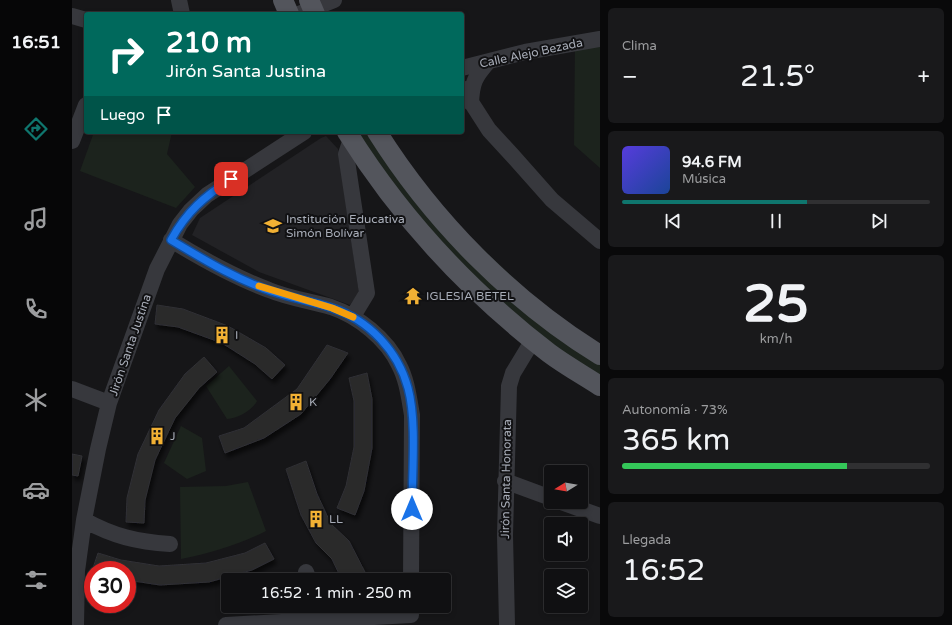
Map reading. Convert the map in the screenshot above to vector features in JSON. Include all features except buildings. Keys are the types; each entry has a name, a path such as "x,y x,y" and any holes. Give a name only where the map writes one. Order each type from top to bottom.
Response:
{"main road":[{"path":"283,0 288,12"},
{"path":"377,134 394,160 420,193 449,227 493,272 547,320 600,356"},
{"path":"349,135 389,193 444,257 477,291 551,354 600,386"}],"street":[{"path":"178,0 181,12"},
{"path":"309,9 334,0"},
{"path":"72,16 84,19"},
{"name":"Calle Alejo Bezada","path":"464,68 525,52 600,39"},
{"path":"471,103 474,78 488,62"},
{"path":"464,91 489,130 552,200 600,241"},
{"path":"72,141 84,110"},
{"name":"Jirón Santa Justina","path":"76,625 77,571 84,520 109,403 148,291 171,240 191,210 207,195 301,134"},
{"path":"349,135 346,154 367,293 352,316"},
{"path":"171,240 202,259 241,279 271,291 332,308 352,316 375,334 390,350 399,365 408,389 412,415 411,573"},
{"name":"Jirón Santa Honorata","path":"507,625 505,481 509,386 513,373 533,340"},
{"path":"72,389 109,403"},
{"path":"505,481 544,495"},
{"path":"580,509 600,516"},
{"path":"84,520 102,530 126,538 142,542 170,544"},
{"path":"226,625 320,613 411,615"}],"shaded area":[{"path":"600,39 600,168 574,145 575,42"},
{"path":"93,134 172,134 167,154 195,187 176,208 80,171"},
{"path":"355,134 373,134 401,172 600,359 600,380 560,354 440,248"},
{"name":"Institución Educativa Simón Bolívar","path":"326,136 338,149 359,293 350,305 259,272 192,235 200,218"},
{"path":"229,366 257,401 252,408 244,413 231,419 227,419 206,386"},
{"path":"181,426 202,438 206,471 187,479 164,463"},
{"path":"248,482 266,531 224,548 181,559 180,487 226,486"}],"slow traffic":[{"path":"259,286 271,291 332,308 353,317"}],"place":[{"name":"Institución Educativa Simón Bolívar","path":"273,226"},
{"name":"IGLESIA BETEL","path":"413,296"},
{"name":"I","path":"222,335"},
{"name":"K","path":"296,402"},
{"name":"J","path":"157,436"},
{"name":"LL","path":"316,519"}],"route":[{"path":"231,179 207,195 191,210 180,224 171,240 202,259 241,279 271,291 332,308 352,316 375,334 390,350 399,365 408,389 412,415 412,509"}]}
